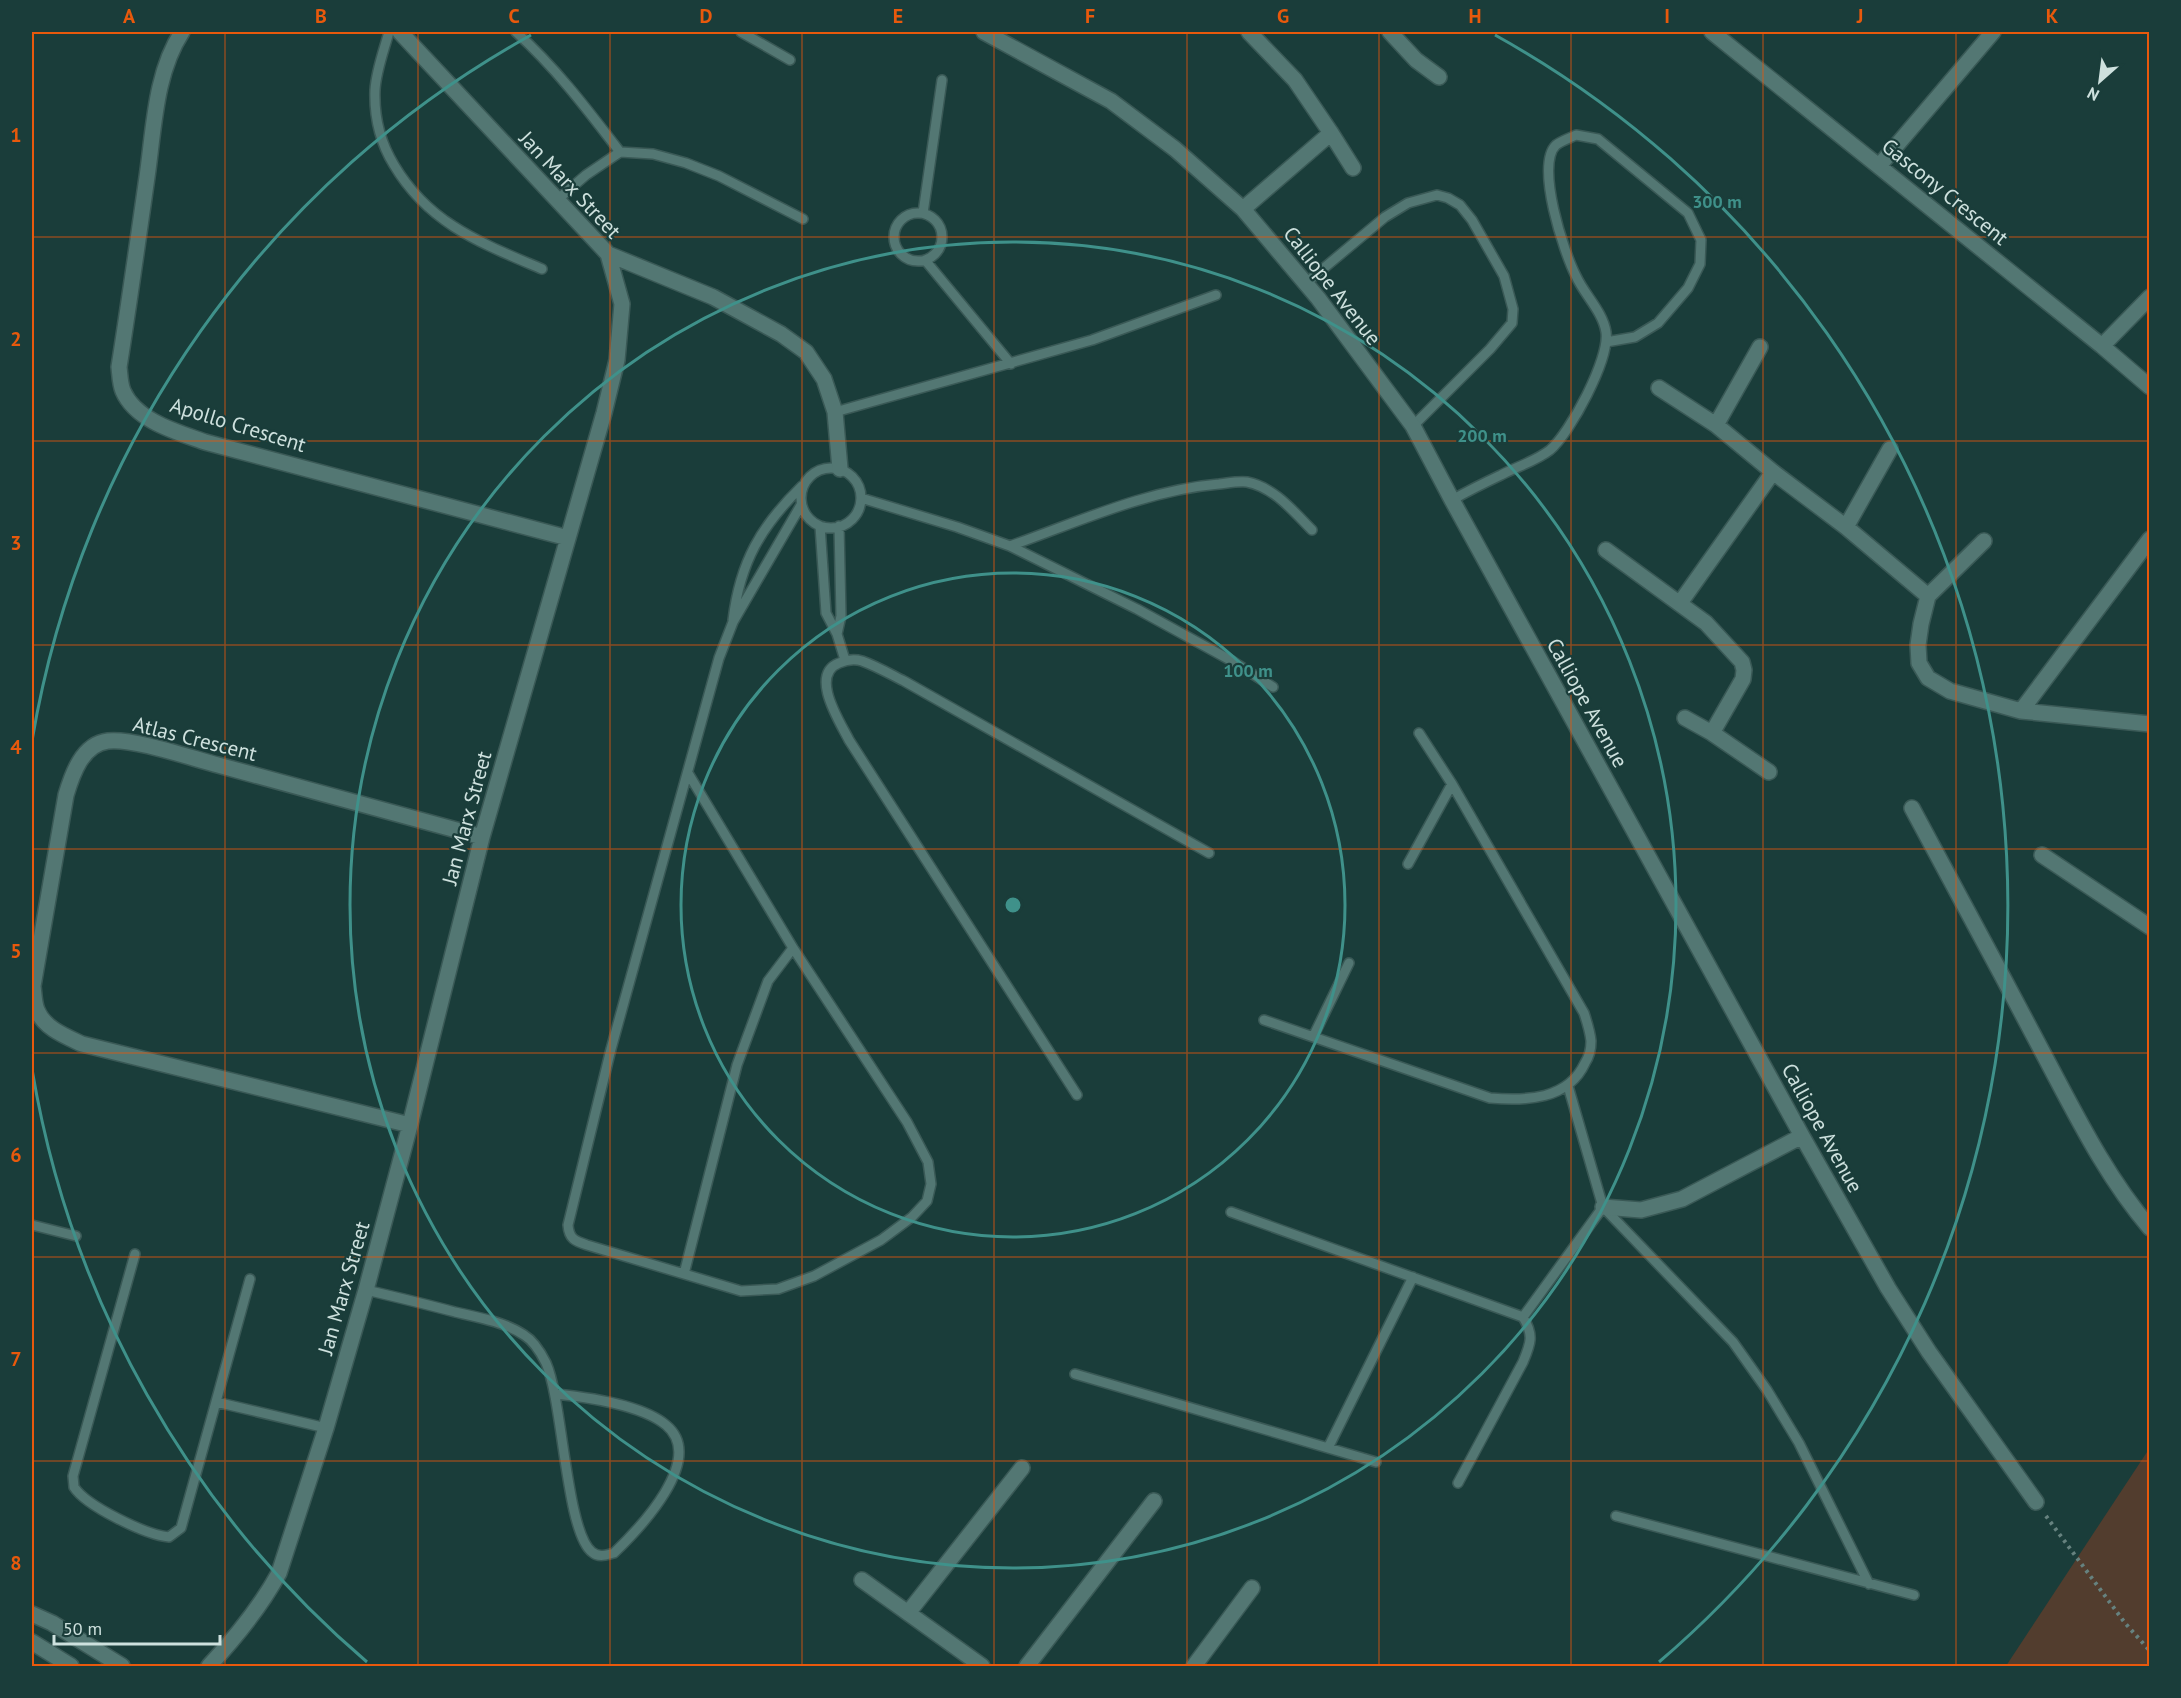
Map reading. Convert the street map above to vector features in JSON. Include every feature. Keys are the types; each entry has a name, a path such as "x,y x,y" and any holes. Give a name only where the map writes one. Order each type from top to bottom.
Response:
{"street":[{"name":"Apollo Crescent","path":"182,32 172,49 165,69 119,367 123,389 132,405 158,424 206,442 568,538"},
{"name":"Jan Marx Street","path":"209,1666 241,1632 268,1594 279,1573 326,1428 410,1125 482,837 617,360 622,304 608,254 400,32"},
{"name":"Calliope Avenue","path":"984,32 1111,101 1175,149 1243,209 1306,284 1413,426 1802,1136 1888,1287 1929,1352 2036,1502"},
{"path":"1249,32 1295,80 1353,168"},
{"path":"1390,32 1416,60 1439,77"},
{"name":"Gascony Crescent","path":"1712,32 2150,387"},
{"path":"1879,166 1993,32"},
{"path":"1243,209 1331,133"},
{"path":"608,254 713,297 781,334 806,352 824,379 835,412 840,469"},
{"path":"2102,346 2150,297"},
{"path":"1716,425 1760,347"},
{"path":"1659,388 1716,425 1846,527 1928,596"},
{"path":"1846,527 1890,448"},
{"path":"1680,603 1773,472"},
{"path":"2021,711 2150,539"},
{"path":"1984,541 1928,596 1918,645 1919,663 1928,678 1950,691 2021,711 2150,724"},
{"path":"1606,550 1680,603 1720,636 1742,662 1743,679 1712,733"},
{"path":"1685,718 1712,733 1769,772"},
{"name":"Atlas Crescent","path":"410,1125 82,1044 60,1034 46,1023 36,1009 33,986 66,795 72,776 93,746 107,741 121,741 174,753 482,837"},
{"path":"1912,808 2108,1169 2136,1212 2150,1228"},
{"path":"2042,855 2150,927"},
{"path":"1603,1207 1641,1210 1682,1198 1802,1136"},
{"path":"908,1613 1022,1468"},
{"path":"1027,1666 1154,1501"},
{"path":"862,1580 982,1666"},
{"path":"1194,1666 1252,1588"},
{"path":"32,1614 52,1623 122,1666"},
{"path":"32,1642 71,1666"}],"lane":[{"path":"389,32 375,88 376,113 387,153 406,185 420,201 455,229 542,269"},
{"path":"516,32 569,85 620,152"},
{"path":"741,32 790,60"},
{"path":"923,213 942,80"},
{"path":"1452,500 1548,452 1574,421 1595,375 1606,342 1606,331 1602,320 1575,275 1553,211 1547,165 1555,146 1576,135 1598,139 1688,213 1701,240 1700,264 1688,288 1658,323 1635,337 1606,342"},
{"path":"557,200 585,175 620,152 653,154 686,163 719,176 803,219"},
{"path":"1306,284 1385,216 1408,203 1437,195 1460,205 1472,220 1504,276 1513,309 1512,323 1490,349 1413,426"},
{"path":"915,212 923,213 937,221 943,236 938,251 925,260 909,260 902,256 897,249 893,234 900,219 915,212"},
{"path":"925,260 1011,364"},
{"path":"835,412 1092,340 1216,295"},
{"path":"733,622 741,578 758,539 781,507 814,472 831,468 840,469 855,480 861,498 855,516 848,522 830,528 812,521 801,505"},
{"path":"1010,546 1155,495 1207,485 1246,482 1268,490 1312,530"},
{"path":"688,773 793,948 907,1122 928,1162 931,1184 927,1201 912,1217 881,1240 814,1276 778,1289 741,1291 684,1274 577,1241 568,1234 568,1225 611,1049 719,658 733,622 801,505 803,486"},
{"path":"861,498 957,527 1010,546 1137,609 1232,661 1273,687"},
{"path":"820,526 826,613 837,634 845,660"},
{"path":"837,634 841,616 839,526"},
{"path":"1077,1095 849,740 832,709 827,690 827,673 834,665 845,660 860,660 904,681 1209,853"},
{"path":"1264,1020 1314,1035 1490,1098 1512,1100 1536,1098 1568,1086 1581,1073 1589,1056 1591,1042 1584,1013 1452,784 1419,733"},
{"path":"1408,864 1452,784"},
{"path":"684,1274 740,1056 768,981 793,948"},
{"path":"1314,1035 1348,963"},
{"path":"1568,1086 1603,1207 1733,1342 1767,1390 1799,1443 1869,1584"},
{"path":"1523,1317 1603,1207"},
{"path":"1231,1212 1523,1317 1530,1329 1530,1344 1523,1362 1458,1483"},
{"path":"32,1225 76,1236"},
{"path":"135,1254 73,1476 74,1487 89,1502 142,1530 159,1536 169,1537 181,1527 250,1279"},
{"path":"1328,1448 1413,1277"},
{"path":"366,1290 475,1317 525,1335 538,1349 547,1365 555,1394 571,1493 579,1527 587,1547 594,1554 603,1556 614,1553 660,1500 672,1482 678,1467 679,1454 675,1438 668,1426 651,1416 589,1397 555,1394"},
{"path":"1075,1374 1376,1462"},
{"path":"216,1402 326,1428"},
{"path":"1616,1516 1914,1595"}],"path":[{"path":"2036,1502 2125,1623 2150,1651"}],"shaded area":[{"path":"2149,1449 2149,1666 2006,1666"}]}
